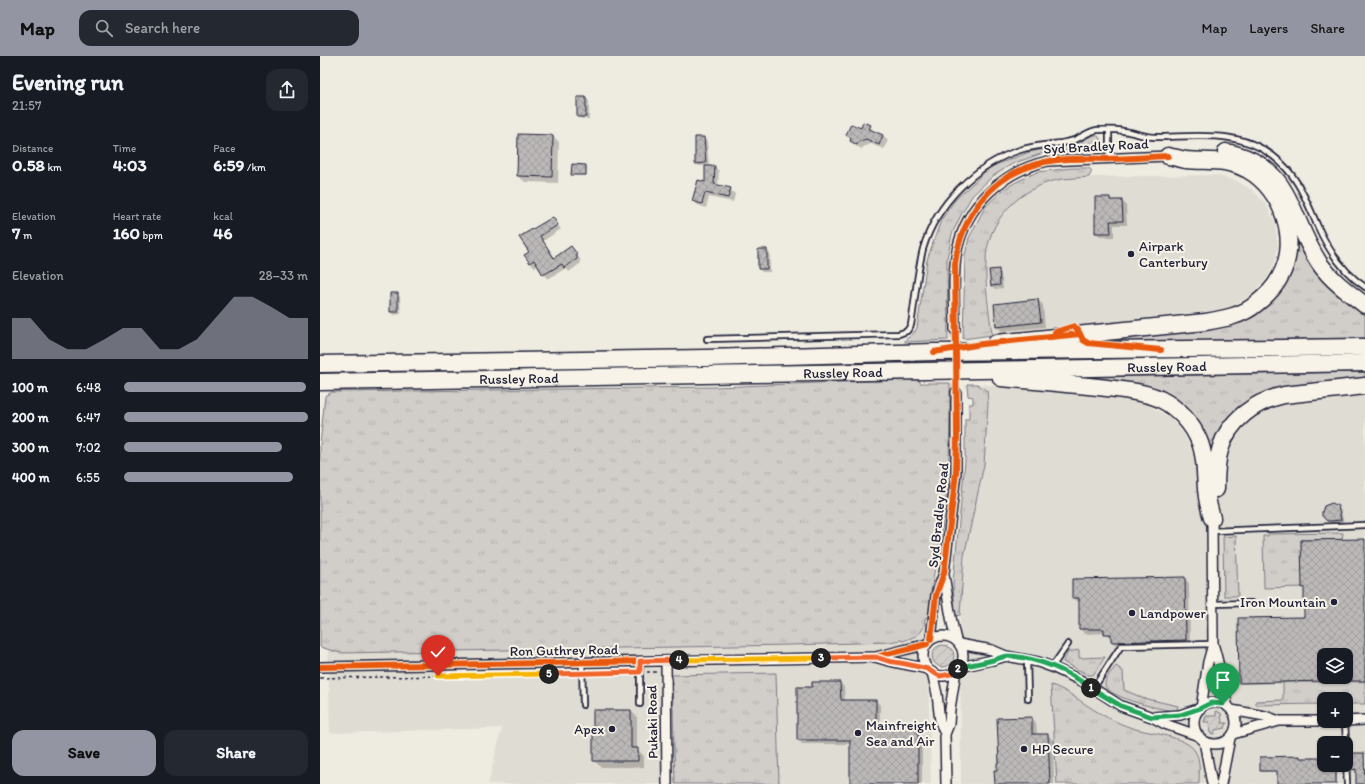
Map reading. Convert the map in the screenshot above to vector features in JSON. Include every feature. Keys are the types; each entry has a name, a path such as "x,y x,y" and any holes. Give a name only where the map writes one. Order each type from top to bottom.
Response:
{"highway":[{"path":"1168,156 1184,151 1224,151 1236,153 1262,167 1277,180 1285,192 1291,202 1305,238 1321,265 1344,290 1365,305"},
{"path":"934,352 982,344 1205,322 1226,318 1243,312 1255,305 1268,293 1280,276 1286,262 1288,231 1285,218 1274,195 1259,178 1238,166 1217,160 1185,160 1168,156"},
{"name":"Russley Road","path":"320,364 690,358 934,352 1365,347"},
{"name":"Russley Road","path":"320,382 1365,363"},
{"path":"895,372 1050,382 1127,391 1145,394 1160,399 1172,406 1184,417 1193,428 1200,443 1205,459 1207,497 1212,525"},
{"path":"1212,525 1216,497 1217,466 1220,449 1227,434 1237,420 1259,403 1272,397 1284,394 1365,386"}],"street":[{"name":"Syd Bradley Road","path":"955,330 955,264 957,250 967,222 981,200 999,182 1018,171 1038,164 1059,160 1168,156"},
{"name":"Syd Bradley Road","path":"929,642 936,595 944,573 956,473 956,392"},
{"path":"1212,525 1213,644 1208,662 1201,708 1197,713 1195,725 1196,731 1202,739 1212,784"},
{"name":"Syd Bradley Road","path":"944,573 950,619 957,642"},
{"path":"946,784 945,734 940,722 937,694 930,671 925,665 923,654 929,642 937,636 949,637 957,642 1052,667 1075,678 1121,706 1152,717 1210,743 1217,744 1224,742 1231,736 1236,728 1236,721 1221,680 1218,660 1213,644"},
{"name":"Ron Guthrey Road","path":"320,667 876,657 929,642"},
{"path":"945,734 949,724 951,698 963,655 962,649 957,642"},
{"path":"930,671 940,676 951,674 958,669 1006,656"},
{"name":"Ron Guthrey Road","path":"876,657 930,671"},
{"name":"Pukaki Road","path":"666,660 667,784"},
{"path":"1152,717 1180,715 1211,703 1218,702 1230,708 1265,716 1278,721"},
{"path":"1353,721 1365,720"},
{"path":"1231,736 1278,721 1317,721"},
{"path":"1221,784 1231,736"}],"lane":[{"path":"707,339 899,334 907,330 911,325 924,247 940,213 964,184 983,168 1011,154 1040,146 1076,139 1095,130 1121,130 1149,137 1228,137 1261,148 1280,162 1296,180 1305,195 1318,227 1335,257 1349,274 1365,287"},
{"path":"1109,130 1109,159"},
{"path":"1212,525 1365,526"},
{"path":"1213,604 1251,603"},
{"path":"1052,667 1068,644"},
{"path":"1093,689 1122,646 1213,644"},
{"path":"1027,660 1028,699"},
{"path":"640,661 640,704"},
{"path":"582,662 583,705"},
{"path":"1347,772 1347,784"}],"path":[{"path":"320,678 640,672"}],"shaded area":[{"name":"Airpark Canterbury","path":"1215,175 1237,181 1252,190 1265,203 1275,222 1278,245 1275,262 1267,278 1250,296 1227,309 992,335 986,261 989,239 996,222 1023,194 1042,185 1061,179 1089,177"},
{"path":"977,384 1115,397 1139,401 1169,417 1181,430 1188,442 1198,468 1226,468 1227,456 1238,435 1247,423 1260,413 1274,407 1289,404 1365,396 1365,784 961,784 960,609 964,556 984,465 988,403 987,391"},
{"path":"920,386 931,784 488,784 502,728 330,733 323,402"}],"green space":[{"path":"1095,135 1101,140 1101,146 1098,149 1046,152 1012,164 993,176 972,196 952,234 947,258 948,340 905,342 905,340 912,335 917,328 927,260 941,220 955,200 990,167 1032,151 1063,147 1081,142"},
{"path":"1072,168 1089,168 1092,171 1089,177 1062,179 1033,189 1020,197 999,219 992,232 986,262 987,289 992,335 963,339 965,255 969,238 985,207 1003,190 1037,172"},
{"path":"1293,230 1365,311 1365,338 1111,342 1111,336 1266,304"},
{"path":"1365,372 1365,381 1269,394 1213,462 1186,412 1085,381 1085,377"},
{"path":"919,379 920,383 950,383 949,449 946,498 931,591 929,617 925,618 925,623 919,634 912,638 903,641 900,640 890,642 790,645 340,653 320,647 320,445 325,396 332,392 715,387"},
{"path":"967,384 977,384 987,391 988,403 984,465 964,556 960,615 955,616 953,582 965,462 965,419 969,419 969,404 973,404 973,397 968,396"},
{"path":"1343,533 1342,540 1301,540 1303,587 1264,588 1263,536 1268,536 1268,534"},
{"path":"1236,536 1238,596 1224,596 1223,537"},
{"path":"943,645 951,648 954,656 951,664 943,667 935,664 932,656 935,648"},
{"path":"1079,650 1079,658 1105,657 1093,675 1088,675 1063,662 1068,652"},
{"path":"1116,666 1123,671 1124,690 1143,698 1178,706 1177,711 1161,709 1138,703 1116,695 1108,690 1105,685 1107,677"},
{"path":"776,673 779,784 675,784 672,675"},
{"path":"1283,680 1317,680 1317,684 1353,684 1353,680 1365,680 1365,704 1353,704 1353,692 1317,692 1317,704 1256,705 1256,701 1283,700"},
{"path":"1051,685 1121,724 1175,738 1190,746 1195,751 1198,759 1199,784 1057,784"},
{"path":"1216,711 1221,713 1222,723 1227,723 1225,728 1215,730 1214,734 1210,733 1209,722 1204,722 1206,716 1216,716"}],"building":[{"path":"577,97 586,97 586,117 577,117"},
{"path":"863,122 871,125 869,129 883,135 879,145 866,139 858,142 857,145 850,141 851,138 846,135 851,124 861,128"},
{"path":"518,134 553,135 552,177 517,176"},
{"path":"695,137 704,137 706,163 695,164"},
{"path":"572,164 586,165 586,175 571,175"},
{"path":"705,166 715,166 714,184 731,188 728,198 705,193 702,204 692,201 698,180 705,182"},
{"path":"1095,197 1110,197 1110,200 1122,200 1123,221 1110,221 1111,233 1095,233"},
{"path":"553,217 558,225 540,236 554,258 571,246 577,254 577,259 564,268 562,264 543,275 534,260 530,263 524,255 529,252 519,237"},
{"path":"758,249 767,249 767,269 758,269"},
{"path":"999,269 1000,285 991,286 989,270"},
{"path":"390,293 398,293 398,312 390,312"},
{"path":"1038,299 1041,322 996,327 994,304"},
{"path":"1332,503 1338,506 1341,520 1327,521 1322,516 1324,506"},
{"name":"Iron Mountain","path":"1365,539 1365,681 1353,681 1353,648 1317,648 1317,681 1239,683 1238,618 1304,617 1301,540"},
{"name":"Landpower","path":"1185,577 1186,640 1111,642 1111,634 1104,634 1104,629 1079,629 1079,598 1072,598 1072,579"},
{"name":"Mainfreight Sea and Air","path":"812,682 840,682 841,700 876,700 876,725 918,725 918,784 850,784 850,740 797,740 797,687 812,687"},
{"name":"Apex","path":"593,710 631,710 631,748 638,748 638,761 593,761"},
{"name":"HP Secure","path":"1032,717 1032,734 1048,734 1050,784 995,784 994,770 997,770 997,763 999,763 997,718"},
{"path":"1353,753 1364,753 1365,784 1356,784 1356,769 1353,770"},
{"path":"1300,756 1300,758 1317,758 1317,772 1336,772 1336,784 1277,784 1277,771 1260,771 1260,757"}],"tunnel":[{"path":"955,330 956,392"}],"cycle path":[{"path":"931,639 936,595 944,573 956,473 955,264 958,247 971,215 992,189 1005,178 1020,170 1037,164 1063,159 1115,159 1168,156"},
{"path":"1055,332 1074,326 1078,330 1083,340 1088,343 1161,350"},
{"path":"934,352 982,344 1080,334"},
{"path":"320,667 876,657 927,644"}],"place":[{"name":"Airpark Canterbury","path":"1131,254"},
{"name":"Iron Mountain","path":"1334,602"},
{"name":"Landpower","path":"1132,613"},
{"name":"Apex","path":"612,729"},
{"name":"Mainfreight Sea and Air","path":"858,733"},
{"name":"HP Secure","path":"1024,749"}],"route":[{"path":"438,676 640,672 640,661 876,657 928,669 940,676 951,674 960,667 1006,656 1038,662 1069,674 1121,706 1152,717 1180,715 1211,703 1218,702 1223,704"}]}
